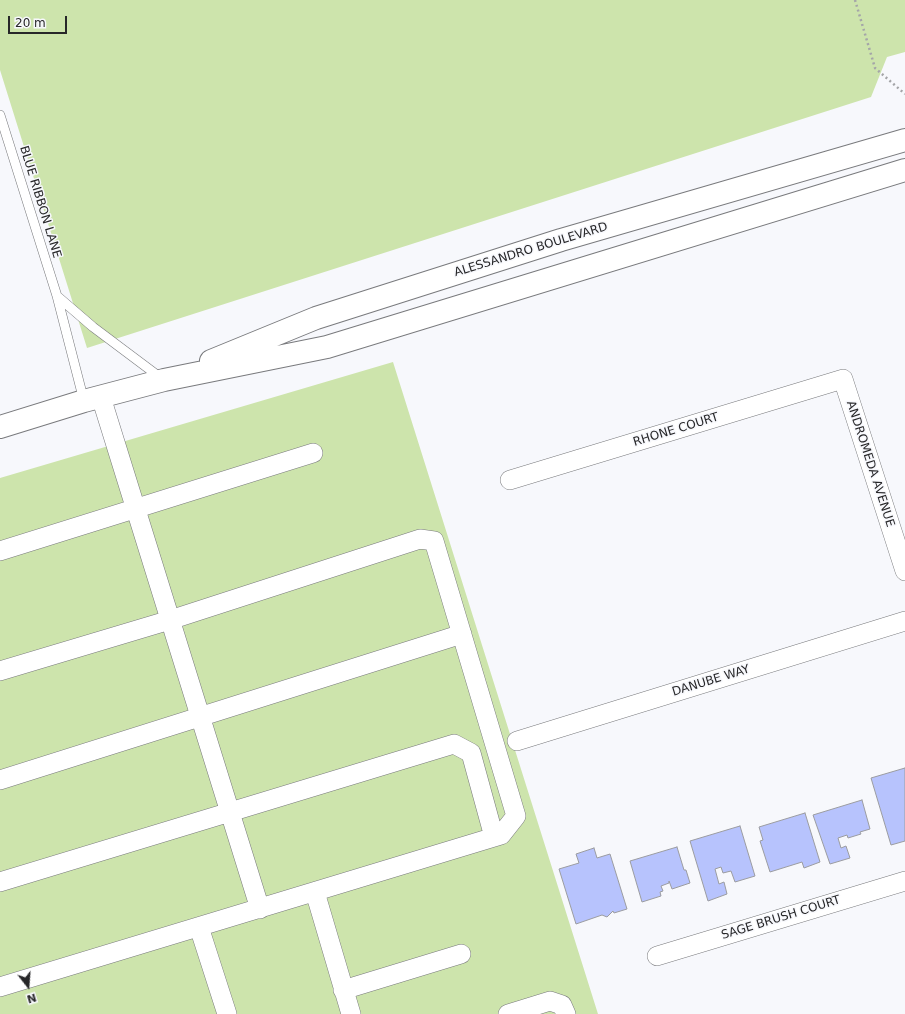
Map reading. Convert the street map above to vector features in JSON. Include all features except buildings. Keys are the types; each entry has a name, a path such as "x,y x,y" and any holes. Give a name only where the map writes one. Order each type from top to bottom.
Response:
{"main road":[{"name":"ALESSANDRO BOULEVARD","path":"164,380 316,318 561,240 905,140"},
{"name":"ALESSANDRO BOULEVARD","path":"0,427 92,399 164,380 327,347 905,170"}],"street":[{"name":"RHONE COURT","path":"510,480 843,379"},
{"name":"ANDROMEDA AVENUE","path":"843,379 905,571"},
{"path":"92,399 135,508 260,909"},
{"path":"0,551 313,453"},
{"path":"0,671 170,620 420,539 434,541 516,816 501,835 0,987"},
{"name":"DANUBE WAY","path":"517,741 905,621"},
{"path":"0,780 462,634"},
{"path":"0,882 454,744 471,753 494,837"},
{"name":"SAGE BRUSH COURT","path":"657,956 905,881"},
{"path":"315,892 351,1014"},
{"path":"199,927 227,1014"},
{"path":"344,990 461,954"},
{"path":"508,1014 550,1001 562,1005 566,1014"}],"lane":[{"name":"BLUE RIBBON LANE","path":"0,115 57,296 92,399"},
{"path":"57,296 93,327 164,380"}],"path":[{"path":"855,0 875,68 905,94"}],"green space":[{"path":"0,0 905,0 905,52 887,57 871,97 87,348 0,70"},
{"path":"393,362 598,1014 0,1014 0,478"}]}
